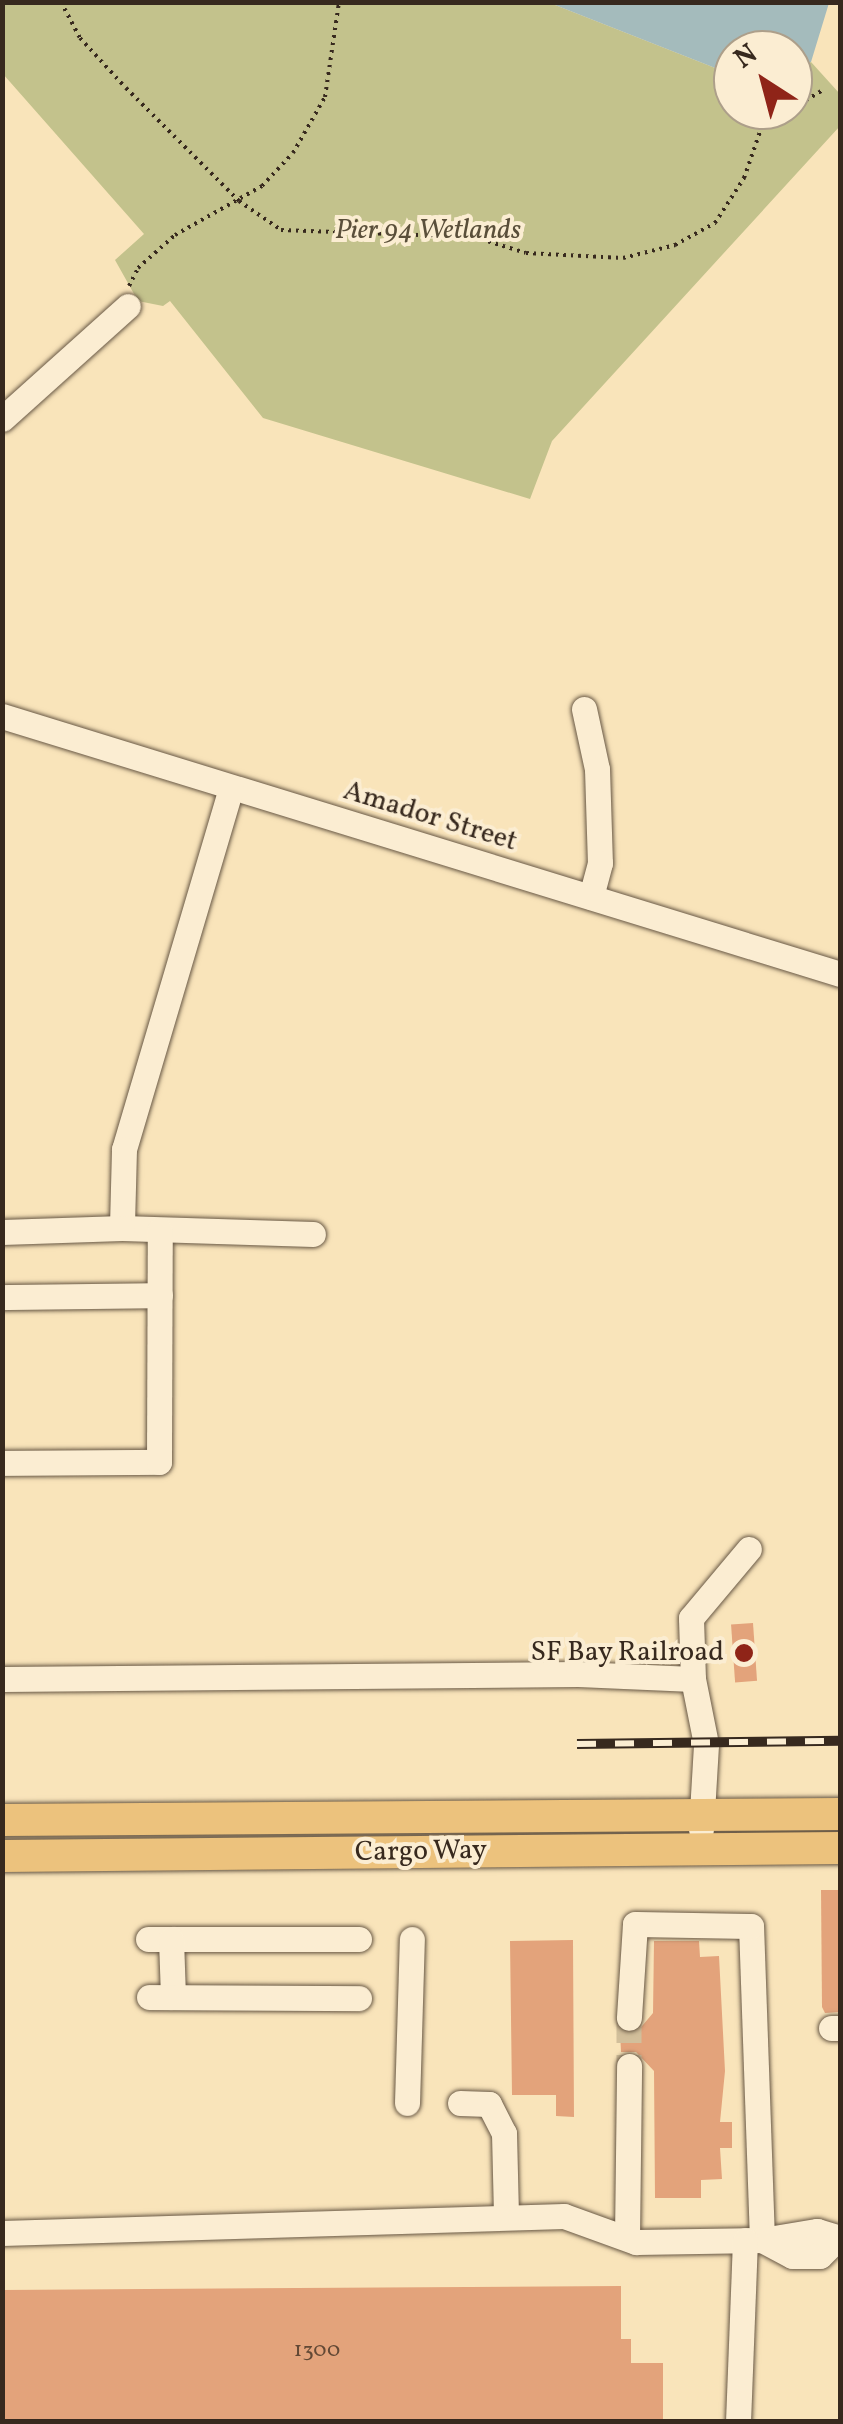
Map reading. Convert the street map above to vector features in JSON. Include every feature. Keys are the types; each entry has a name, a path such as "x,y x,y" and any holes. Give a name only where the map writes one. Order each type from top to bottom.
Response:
{"main road":[{"name":"Cargo Way","path":"2,1820 840,1814"},
{"name":"Cargo Way","path":"2,1856 840,1848"}],"street":[{"path":"2,418 128,306"},
{"path":"584,709 597,769 600,864 591,898"},
{"name":"Amador Street","path":"2,716 840,974"},
{"path":"122,1228 124,1149 231,788"},
{"path":"2,1232 122,1228 313,1234"},
{"path":"2,1463 159,1462 160,1230"},
{"path":"2,1296 160,1295"},
{"path":"700,1849 706,1744 693,1679 691,1618 749,1549"},
{"path":"2,1679 578,1674 693,1679"},
{"path":"628,2018 634,1924 754,1929 753,2240 738,2422"},
{"path":"358,1939 160,1939 161,1997 359,1998"},
{"path":"408,2103 412,1939"},
{"path":"627,2238 629,2066"},
{"path":"460,2103 488,2104 504,2134 506,2218"},
{"path":"2,2234 564,2216 627,2238 753,2240 817,2230 839,2238"}],"path":[{"path":"62,2 80,38 240,201 281,230 474,238 526,253 624,258 675,245 714,223 744,178 761,130"},
{"path":"128,306 138,268 185,228 240,201 293,152 325,98 339,2"},
{"path":"813,96 822,90"}],"green space":[{"name":"Pier 94 Wetlands","path":"2,3 550,3 713,67 713,130 813,130 813,64 840,94 840,126 552,441 530,499 263,418 170,301 163,306 138,301 115,260 144,234 3,74"}],"water":[{"path":"550,3 829,3 813,55 813,30 713,30 713,67"}],"building":[{"name":"SF Bay Railroad","path":"753,1623 757,1681 735,1682 731,1625"},
{"path":"821,1890 840,1890 840,2012 825,2013 822,2007"},
{"path":"573,1940 574,2117 556,2116 556,2095 512,2095 510,1941"},
{"path":"654,1941 699,1941 700,1957 719,1956 725,2071 720,2122 732,2122 732,2148 720,2148 722,2179 701,2180 701,2198 655,2198 654,2071 636,2052 621,2052 620,2031 637,2032 653,2013"},
{"path":"621,2286 621,2339 631,2339 631,2363 663,2363 663,2422 2,2422 2,2290"}],"tunnel":[{"path":"629,2018 629,2066"}],"railway":[{"path":"577,1744 840,1741"}],"place":[{"name":"SF Bay Railroad","path":"744,1653"}]}
